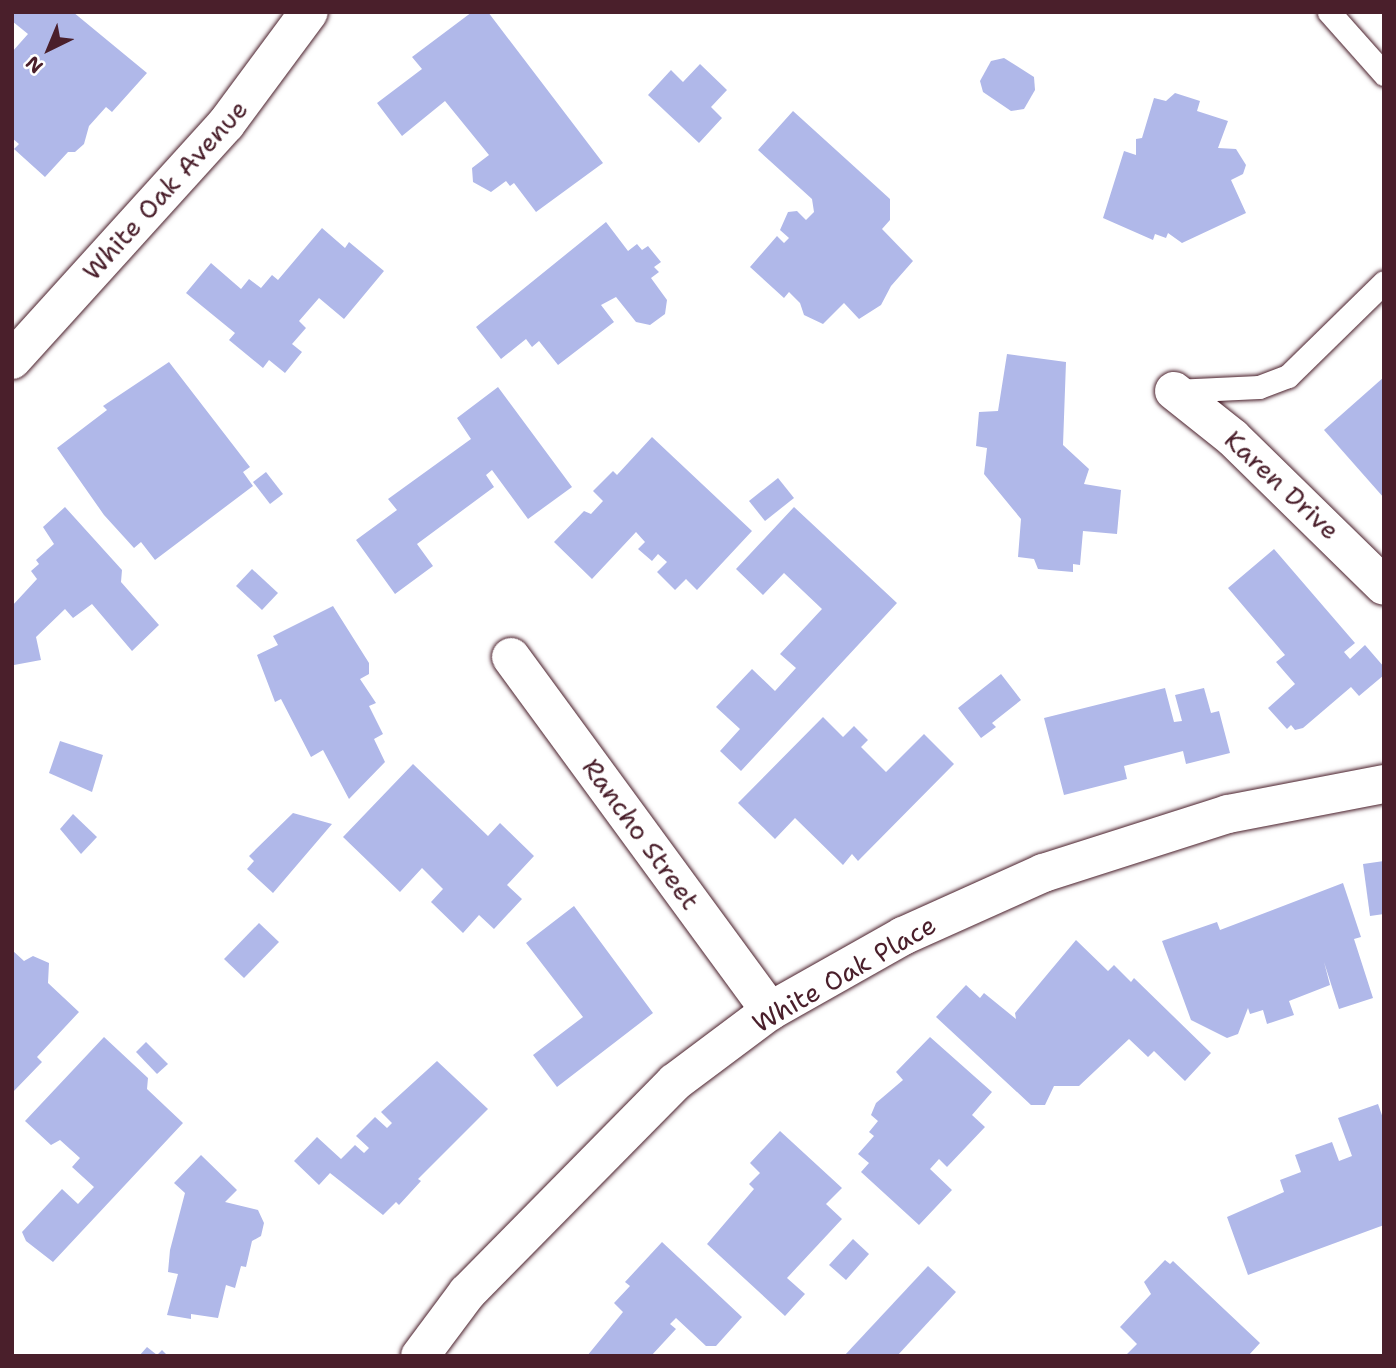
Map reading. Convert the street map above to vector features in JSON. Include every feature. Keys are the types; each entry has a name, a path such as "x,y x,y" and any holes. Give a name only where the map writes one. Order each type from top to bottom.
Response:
{"street":[{"name":"White Oak Avenue","path":"12,360 226,124 309,12"},
{"name":"Karen Drive","path":"1174,391 1233,438 1384,586"},
{"name":"Rancho Street","path":"511,657 770,1012"},
{"name":"White Oak Place","path":"420,1356 467,1293 666,1091 770,1012 903,936 1043,873 1228,814 1384,784"}],"lane":[{"path":"1329,12 1384,74"},
{"path":"1174,391 1259,387 1287,376 1384,282"}],"building":[{"path":"12,12 73,12 147,73 112,112 106,107 89,126 84,144 75,152 68,152 45,177 14,149 19,144 12,138 12,52 28,34 12,21"},
{"path":"472,12 488,12 603,163 536,212 514,183 510,186 506,181 491,192 473,182 472,168 489,155 445,101 402,136 377,103 422,69 412,57"},
{"path":"1004,58 1034,77 1035,90 1024,109 1011,111 983,92 980,81 991,61"},
{"path":"700,64 727,90 711,107 722,118 699,143 648,95 671,70 683,82"},
{"path":"1175,93 1200,101 1197,111 1228,121 1218,148 1236,149 1246,165 1243,174 1231,180 1246,213 1182,243 1168,233 1166,238 1155,234 1153,240 1103,218 1124,151 1136,155 1136,139 1142,138 1154,98 1166,101"},
{"path":"793,111 890,199 890,220 882,229 913,261 891,286 881,305 859,319 844,303 823,324 804,315 800,303 789,292 784,298 750,267 777,236 784,243 789,238 780,230 788,212 797,211 806,220 814,212 812,199 758,150"},
{"path":"606,222 628,251 637,244 642,250 648,246 661,262 654,267 659,272 651,278 667,300 665,314 650,325 636,322 616,297 601,305 614,322 558,365 539,341 532,347 526,339 501,359 476,327"},
{"path":"322,228 345,248 349,242 384,271 344,319 319,298 299,321 306,328 292,344 302,352 285,373 269,360 263,368 229,340 235,333 186,293 211,263 241,289 249,279 261,288 272,275 278,280"},
{"path":"1007,354 1066,362 1063,445 1089,469 1084,484 1121,490 1117,534 1083,531 1080,565 1073,564 1073,572 1038,569 1034,559 1018,557 1021,519 984,474 987,448 976,446 979,412 998,411"},
{"path":"169,362 250,467 243,472 253,486 155,560 141,542 134,548 104,515 57,448 107,410 103,406"},
{"path":"1384,377 1384,498 1324,430"},
{"path":"498,387 572,487 528,519 492,470 486,475 494,487 417,544 433,566 395,594 356,540 397,510 388,499 471,439 457,418"},
{"path":"652,437 752,531 697,590 686,579 675,590 657,572 667,562 658,554 652,561 638,549 645,542 636,532 592,579 554,542 584,511 591,514 603,501 593,491 613,471 617,475"},
{"path":"266,472 283,494 270,504 253,482"},
{"path":"778,478 794,498 765,521 749,501"},
{"path":"65,507 122,570 121,582 159,625 132,651 92,604 73,618 65,609 36,637 41,660 14,665 12,606 37,579 31,571 39,564 36,560 54,544 43,527"},
{"path":"794,507 897,603 741,771 720,751 740,729 716,707 752,669 775,691 796,668 780,654 822,609 784,573 763,595 736,569"},
{"path":"1274,549 1355,643 1344,652 1350,659 1365,645 1384,667 1384,675 1359,696 1351,687 1303,728 1295,730 1291,725 1287,729 1268,708 1295,684 1276,662 1285,655 1228,588"},
{"path":"252,569 278,593 262,610 236,586"},
{"path":"333,606 369,663 369,674 360,679 376,703 369,706 383,734 374,739 385,762 349,799 323,750 311,757 281,699 275,702 257,655 278,645 273,636"},
{"path":"1001,674 1021,700 992,723 996,727 981,738 958,708"},
{"path":"1165,688 1174,722 1182,721 1175,695 1204,688 1211,713 1219,711 1230,753 1186,764 1183,751 1124,766 1127,779 1064,795 1044,718"},
{"path":"823,717 843,737 854,726 868,740 861,747 886,772 924,734 954,764 858,861 852,854 843,865 795,818 775,839 738,803"},
{"path":"60,741 103,755 92,792 49,773"},
{"path":"413,764 488,836 500,823 534,856 507,885 522,899 494,929 479,915 463,933 431,902 443,889 422,868 400,892 343,837"},
{"path":"293,813 332,824 273,893 247,869 254,861 249,856"},
{"path":"73,814 97,837 81,854 60,829"},
{"path":"1384,861 1384,914 1370,916 1363,864"},
{"path":"1343,883 1361,937 1354,939 1373,998 1339,1009 1324,962 1330,985 1289,1001 1294,1015 1267,1024 1263,1010 1250,1014 1248,1008 1238,1034 1227,1038 1191,1020 1162,941 1217,922 1220,930"},
{"path":"574,906 653,1013 557,1087 533,1055 583,1017 526,943"},
{"path":"259,923 279,942 244,978 224,959"},
{"path":"1076,940 1108,971 1114,965 1131,982 1134,978 1211,1053 1185,1081 1154,1051 1148,1057 1129,1039 1079,1086 1054,1086 1045,1105 1031,1105 936,1017 966,985 980,998 984,993 1016,1019 1015,1013"},
{"path":"12,950 24,961 33,956 49,963 48,983 79,1012 37,1057 42,1062 12,1093"},
{"path":"104,1037 148,1078 147,1089 183,1123 53,1262 26,1241 22,1232 62,1189 78,1204 94,1187 72,1167 80,1158 60,1140 51,1145 25,1121"},
{"path":"930,1037 992,1092 972,1115 985,1127 947,1167 939,1159 930,1169 952,1190 919,1225 861,1172 869,1163 858,1154 874,1136 869,1132 878,1121 871,1115 876,1103 903,1080 896,1072"},
{"path":"146,1042 168,1064 157,1074 136,1052"},
{"path":"437,1061 488,1109 418,1179 421,1181 399,1205 396,1202 383,1215 330,1173 319,1185 294,1161 317,1137 341,1159 355,1145 364,1153 369,1148 356,1136 375,1117 387,1128 392,1123 381,1112"},
{"path":"1378,1104 1384,1121 1384,1225 1248,1275 1227,1217 1284,1192 1280,1180 1301,1172 1295,1155 1332,1142 1339,1161 1352,1156 1338,1118"},
{"path":"780,1131 842,1188 826,1204 842,1219 787,1278 805,1294 785,1316 707,1244 754,1189 749,1184 760,1173 750,1163"},
{"path":"201,1155 237,1190 225,1202 258,1210 264,1223 261,1236 252,1241 246,1267 241,1266 235,1288 226,1285 218,1318 191,1314 191,1319 167,1315 178,1274 168,1272 170,1250 185,1193 174,1183"},
{"path":"853,1239 869,1254 846,1280 829,1265"},
{"path":"662,1242 742,1317 716,1346 706,1346 676,1318 670,1324 676,1329 651,1356 587,1356 623,1312 614,1303 630,1286 625,1282"},
{"path":"1165,1260 1170,1264 1173,1261 1260,1343 1248,1356 1125,1356 1137,1344 1120,1327 1151,1294 1144,1282"},
{"path":"928,1266 956,1292 897,1356 844,1356"},
{"path":"147,1347 157,1355 162,1350 168,1356 139,1356"}]}
